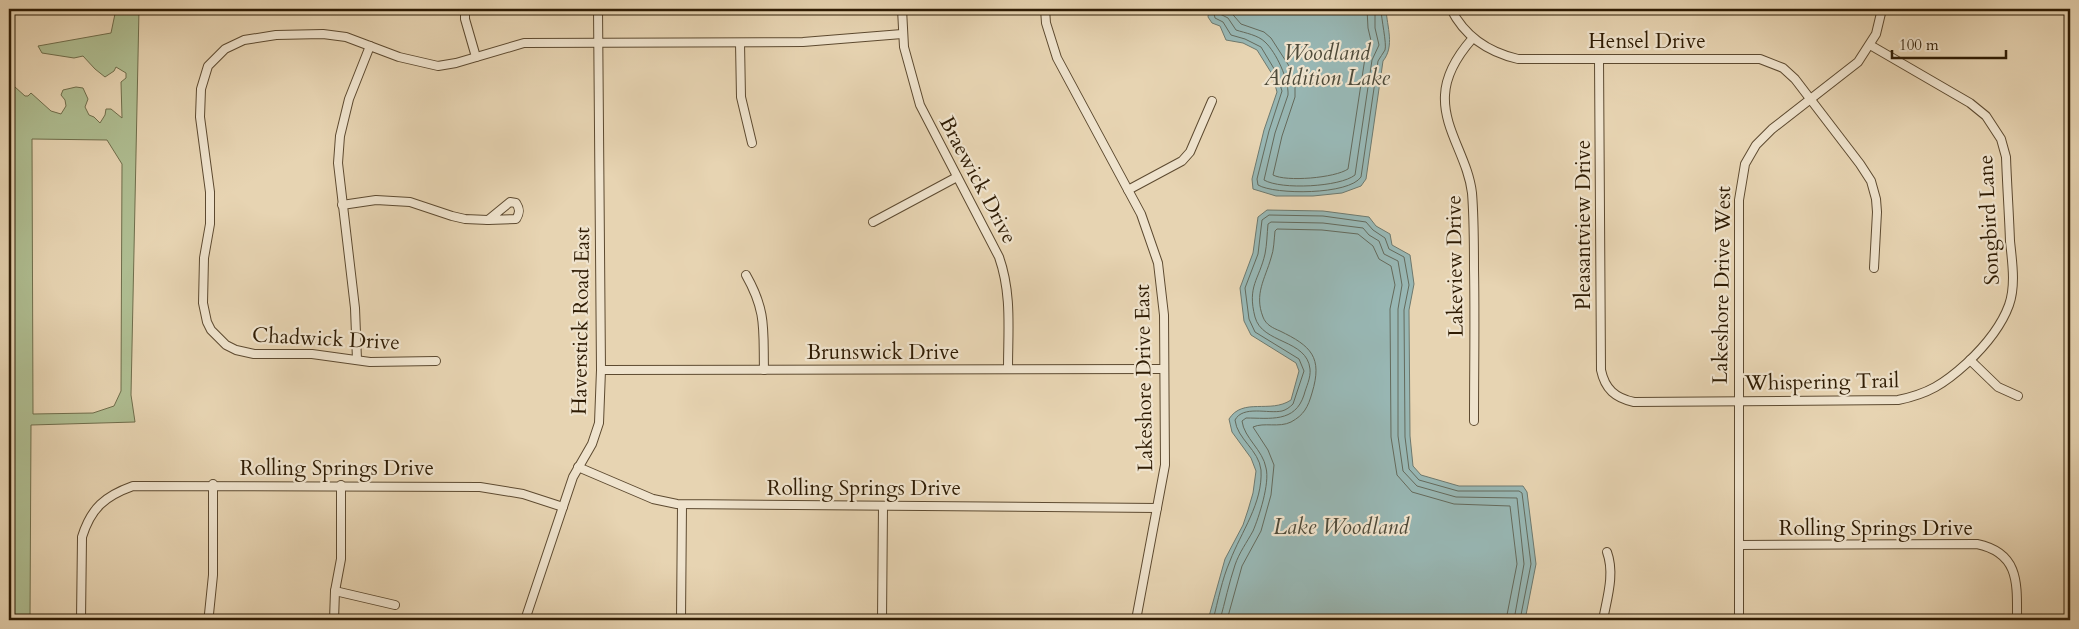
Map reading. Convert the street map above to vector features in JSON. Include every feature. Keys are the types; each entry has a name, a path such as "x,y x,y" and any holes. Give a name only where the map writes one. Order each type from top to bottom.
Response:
{"street":[{"path":"466,9 465,19 476,57"},
{"name":"Haverstick Road East","path":"525,620 563,507 578,468 592,444 599,423 601,370 598,9"},
{"name":"Braewick Drive","path":"902,9 902,34 907,62 920,105 999,256 1005,275 1009,299 1008,369"},
{"name":"Lakeshore Drive East","path":"1045,9 1046,23 1057,58 1128,190 1149,234 1158,263 1164,315 1165,466 1136,620"},
{"path":"1451,9 1472,38"},
{"name":"Lakeshore Drive West","path":"1739,620 1738,200 1740,182 1745,164 1756,145 1772,129 1858,62 1876,34 1882,9"},
{"name":"Chadwick Drive","path":"436,361 358,360 312,354 244,352 226,346 211,330 207,322 204,303 204,258 210,224 210,192 200,117 200,89 204,74 214,58 225,49 244,40 276,35 323,34 346,37 416,63 438,66 524,43 740,43 833,40 902,34"},
{"name":"Hensel Drive","path":"1472,38 1487,48 1518,59 1760,59 1783,68 1795,79 1871,181 1877,212 1874,268"},
{"name":"Lakeview Drive","path":"1472,38 1452,67 1446,84 1445,96 1446,116 1466,165 1472,191 1474,421"},
{"path":"740,43 741,97 752,143"},
{"name":"Songbird Lane","path":"1870,45 1970,103 1986,116 2001,139 2006,157 2012,264 2010,303 1992,336 1970,360"},
{"path":"358,360 355,308 338,164 340,136 349,99 370,46"},
{"name":"Pleasantview Drive","path":"1599,59 1601,370 1603,381 1608,388"},
{"path":"1128,190 1182,161 1190,152 1212,101"},
{"path":"874,222 957,177"},
{"path":"342,205 376,200 410,202 452,216 465,219 488,220"},
{"path":"746,275 761,307 764,321 764,370"},
{"path":"1970,360 1998,387 2018,396"},
{"name":"Whispering Trail","path":"1608,388 1622,400 1634,402 1898,400 1918,396 1932,390 1949,379 1970,360"},
{"name":"Brunswick Drive","path":"601,370 1164,369"},
{"name":"Rolling Springs Drive","path":"578,468 653,499 682,504 1157,508"},
{"name":"Rolling Springs Drive","path":"81,620 82,537 86,525 92,513 110,495 140,484 480,487 522,494 563,507"},
{"path":"209,614 212,575 213,484"},
{"path":"334,620 335,591 341,559 341,485"},
{"path":"681,620 682,504"},
{"path":"882,620 883,506"},
{"name":"Rolling Springs Drive","path":"1738,545 1977,544 1988,546 1997,550 2006,559 2014,573 2017,591 2017,620"},
{"path":"1605,620 1611,574 1611,562 1607,552"},
{"path":"335,591 395,605"}],"green space":[{"path":"116,9 139,9 131,395 135,422 31,425 30,620 9,620 9,111 11,98 9,89 15,87 25,96 31,93 51,111 61,114 66,106 65,100 61,95 63,90 76,87 83,88 88,99 85,107 89,115 100,123 106,109 111,109 122,118 121,82 126,78 126,73 116,67 114,71 105,77 83,56 74,58 42,53 38,46 111,33","holes":["32,139 107,140 122,164 121,391 114,406 93,413 33,414"]}],"water":[{"name":"Woodland Addition Lake","path":"1209,9 1386,9 1389,49 1383,61 1366,179 1361,186 1342,193 1313,196 1276,196 1253,189 1252,179 1264,130 1277,92 1272,74 1257,50 1243,43 1226,40 1220,26 1212,23 1208,17"},
{"name":"Lake Woodland","path":"1267,210 1323,211 1369,217 1376,226 1390,234 1392,245 1410,255 1414,284 1409,310 1410,436 1413,466 1421,475 1459,486 1523,486 1527,492 1536,564 1525,620 1208,620 1225,559 1243,525 1248,510 1256,471 1251,458 1232,432 1229,419 1235,412 1242,409 1274,406 1291,400 1299,371 1296,363 1251,335 1244,321 1240,288 1253,253 1258,217"}]}
